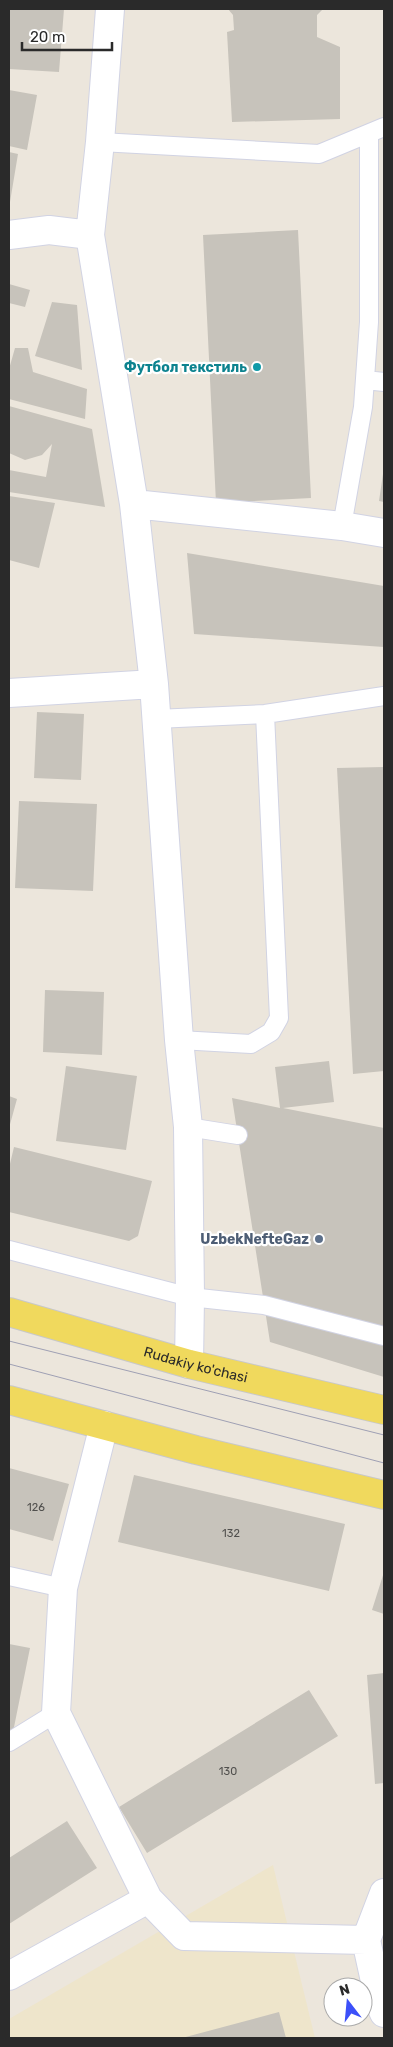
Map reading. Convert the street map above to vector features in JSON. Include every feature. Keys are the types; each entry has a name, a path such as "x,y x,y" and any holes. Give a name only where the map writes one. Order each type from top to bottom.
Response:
{"main road":[{"name":"Rudakiy ko'chasi","path":"9,1312 189,1364 384,1410"},
{"path":"9,1400 196,1450 384,1494"}],"street":[{"path":"110,9 100,142 90,234 134,504 154,684 179,1040 188,1126 189,1364"},
{"path":"9,235 48,230 90,234"},
{"path":"134,504 342,526 384,533"},
{"path":"9,693 154,684"},
{"path":"104,1425 63,1588 56,1713 148,1899 184,1936 366,1940"},
{"path":"383,2007 366,1940 384,1893"},
{"path":"9,1976 148,1899"}],"lane":[{"path":"100,142 319,154 376,130 369,322 363,408 342,526"},
{"path":"365,380 384,382"},
{"path":"156,719 265,714 384,696"},
{"path":"179,1040 251,1044 271,1032 279,1018 265,714"},
{"path":"188,1126 238,1135"},
{"path":"9,1250 190,1297 264,1305 384,1336"},
{"path":"9,1576 63,1588"},
{"path":"9,1742 56,1713"}],"shaded area":[{"path":"273,1865 315,2038 9,2038 9,2019"}],"building":[{"path":"9,9 64,9 59,72 9,69"},
{"path":"228,9 323,9 317,15 317,37 340,47 340,119 232,122 227,32 234,30 233,15"},
{"path":"9,90 37,95 27,150 9,146"},
{"path":"9,152 18,154 10,202 9,202"},
{"name":"Футбол текстиль","path":"298,230 311,498 216,503 203,235"},
{"path":"9,284 30,290 25,307 9,303"},
{"path":"52,302 77,305 82,370 35,356"},
{"path":"15,348 28,348 33,372 87,389 85,419 9,399 9,369"},
{"path":"9,406 92,429 105,507 9,492 9,470 46,477 52,444 42,455 25,460 9,453"},
{"path":"384,474 384,502 379,501"},
{"path":"9,496 55,503 39,568 9,560"},
{"path":"187,553 384,586 384,647 194,634"},
{"path":"37,712 84,714 81,780 34,778"},
{"path":"384,767 384,1071 353,1074 337,768"},
{"path":"19,801 97,804 93,891 15,888"},
{"path":"45,990 104,992 102,1055 43,1052"},
{"name":"UzbekNefteGaz","path":"329,1061 334,1102 283,1108 384,1128 384,1377 270,1342 232,1098 280,1108 275,1067"},
{"path":"66,1066 137,1076 126,1150 56,1141"},
{"path":"9,1096 17,1099 9,1128"},
{"path":"14,1147 152,1181 138,1236 129,1241 9,1212 9,1168"},
{"path":"9,1468 69,1484 53,1541 9,1529"},
{"path":"134,1475 345,1524 329,1591 118,1542"},
{"path":"384,1572 384,1614 372,1610"},
{"path":"9,1644 30,1648 12,1737 9,1736"},
{"path":"384,1673 384,1783 375,1784 367,1675"},
{"path":"309,1690 338,1736 147,1853 119,1807"},
{"path":"67,1821 97,1868 9,1924 9,1858"},
{"path":"279,2012 286,2038 182,2038"}],"tram line":[{"path":"9,1341 384,1435"},
{"path":"9,1364 384,1463"}],"place":[{"name":"Футбол текстиль","path":"257,367"},
{"name":"UzbekNefteGaz","path":"319,1239"}]}
